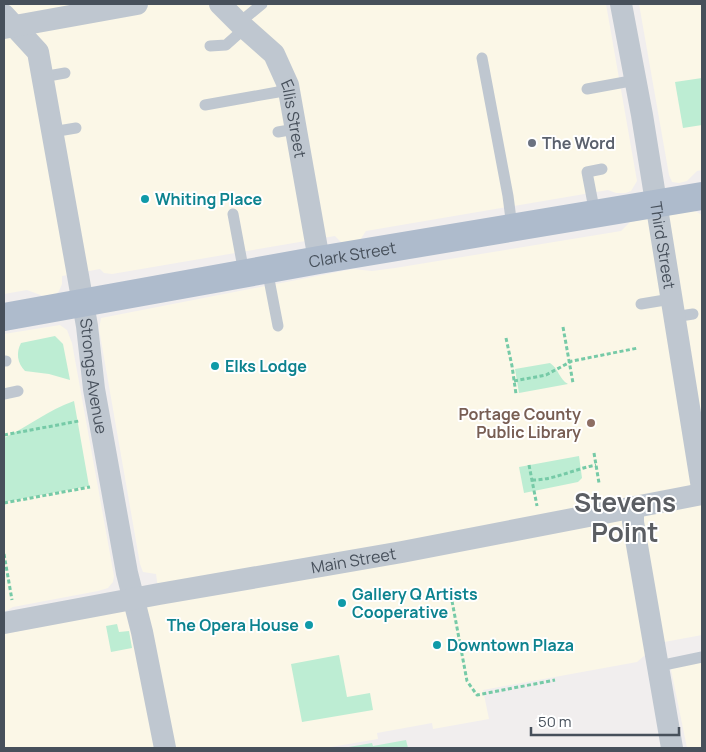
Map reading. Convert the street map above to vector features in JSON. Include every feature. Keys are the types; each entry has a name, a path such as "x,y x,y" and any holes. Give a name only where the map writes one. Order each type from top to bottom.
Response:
{"main road":[{"name":"Clark Street","path":"4,317 255,271 702,196"}],"street":[{"path":"7,23 137,4"},
{"name":"Ellis Street","path":"220,4 274,54 288,85 287,130 319,260"},
{"name":"Third Street","path":"621,4 636,80 656,204 679,310 702,488"},
{"name":"Strongs Avenue","path":"7,23 38,52 83,303 94,388 133,599 166,748"},
{"name":"Main Street","path":"4,623 339,563 702,494"},
{"path":"633,507 633,522 672,748"}],"lane":[{"path":"210,46 226,45 262,4"},
{"path":"482,58 512,227"},
{"path":"42,77 65,73"},
{"path":"587,89 636,80"},
{"path":"205,105 278,92 288,85"},
{"path":"52,132 76,128"},
{"path":"595,214 587,172 602,169"},
{"path":"233,214 278,326"},
{"path":"641,304 679,310"},
{"path":"4,394 18,391"},
{"path":"658,666 702,657"}],"path":[{"path":"563,327 573,383"},
{"path":"506,338 516,394"},
{"path":"514,381 546,375 569,362 638,348"},
{"path":"4,436 80,421"},
{"path":"594,453 599,483"},
{"path":"529,465 541,525"},
{"path":"532,480 543,480 561,476 596,465"},
{"path":"4,503 91,486"},
{"path":"4,554 12,600"},
{"path":"452,601 468,681 477,695 555,680"}],"shaded area":[{"path":"4,4 606,4 637,181 631,191 626,193 616,193 608,190 366,231 360,240 341,242 335,236 112,274 104,273 100,269 62,276 62,284 55,295 43,296 27,290 4,294"},
{"path":"639,4 702,4 702,170 697,171 687,181 679,183 672,182 669,175"},
{"path":"693,210 702,215 702,635 659,643 637,662 483,690 489,719 433,729 432,723 377,733 378,739 325,748 4,748 4,634 160,603 156,574 143,572 140,564 99,329 101,318 353,269 372,271 395,268 621,231 630,222"},
{"path":"60,325 67,330 72,343 114,576 113,582 108,588 98,591 13,607 4,612 4,334"},
{"path":"702,655 702,748 687,748 669,660"}],"green space":[{"path":"702,78 702,125 683,128 675,82"},
{"path":"55,336 63,344 70,380 49,374 25,371 19,361 18,354 21,343"},
{"path":"550,363 568,384 519,393 515,369"},
{"path":"74,401 89,486 4,502 4,438 55,409"},
{"path":"579,456 582,478 578,482 524,493 519,467"},
{"path":"117,624 119,632 129,631 132,648 111,652 106,626"},
{"path":"339,655 347,697 370,693 373,710 302,722 291,664"},
{"path":"406,740 408,748 343,748 372,743 373,746"}],"place":[{"name":"The Word","path":"532,143"},
{"name":"Whiting Place","path":"145,199"},
{"name":"Elks Lodge","path":"215,366"},
{"name":"Portage County Public Library","path":"591,423"},
{"name":"Gallery Q Artists Cooperative","path":"342,603"},
{"name":"The Opera House","path":"309,625"},
{"name":"Downtown Plaza","path":"437,645"}],"district":[{"name":"Stevens Point","path":"625,517"}]}
